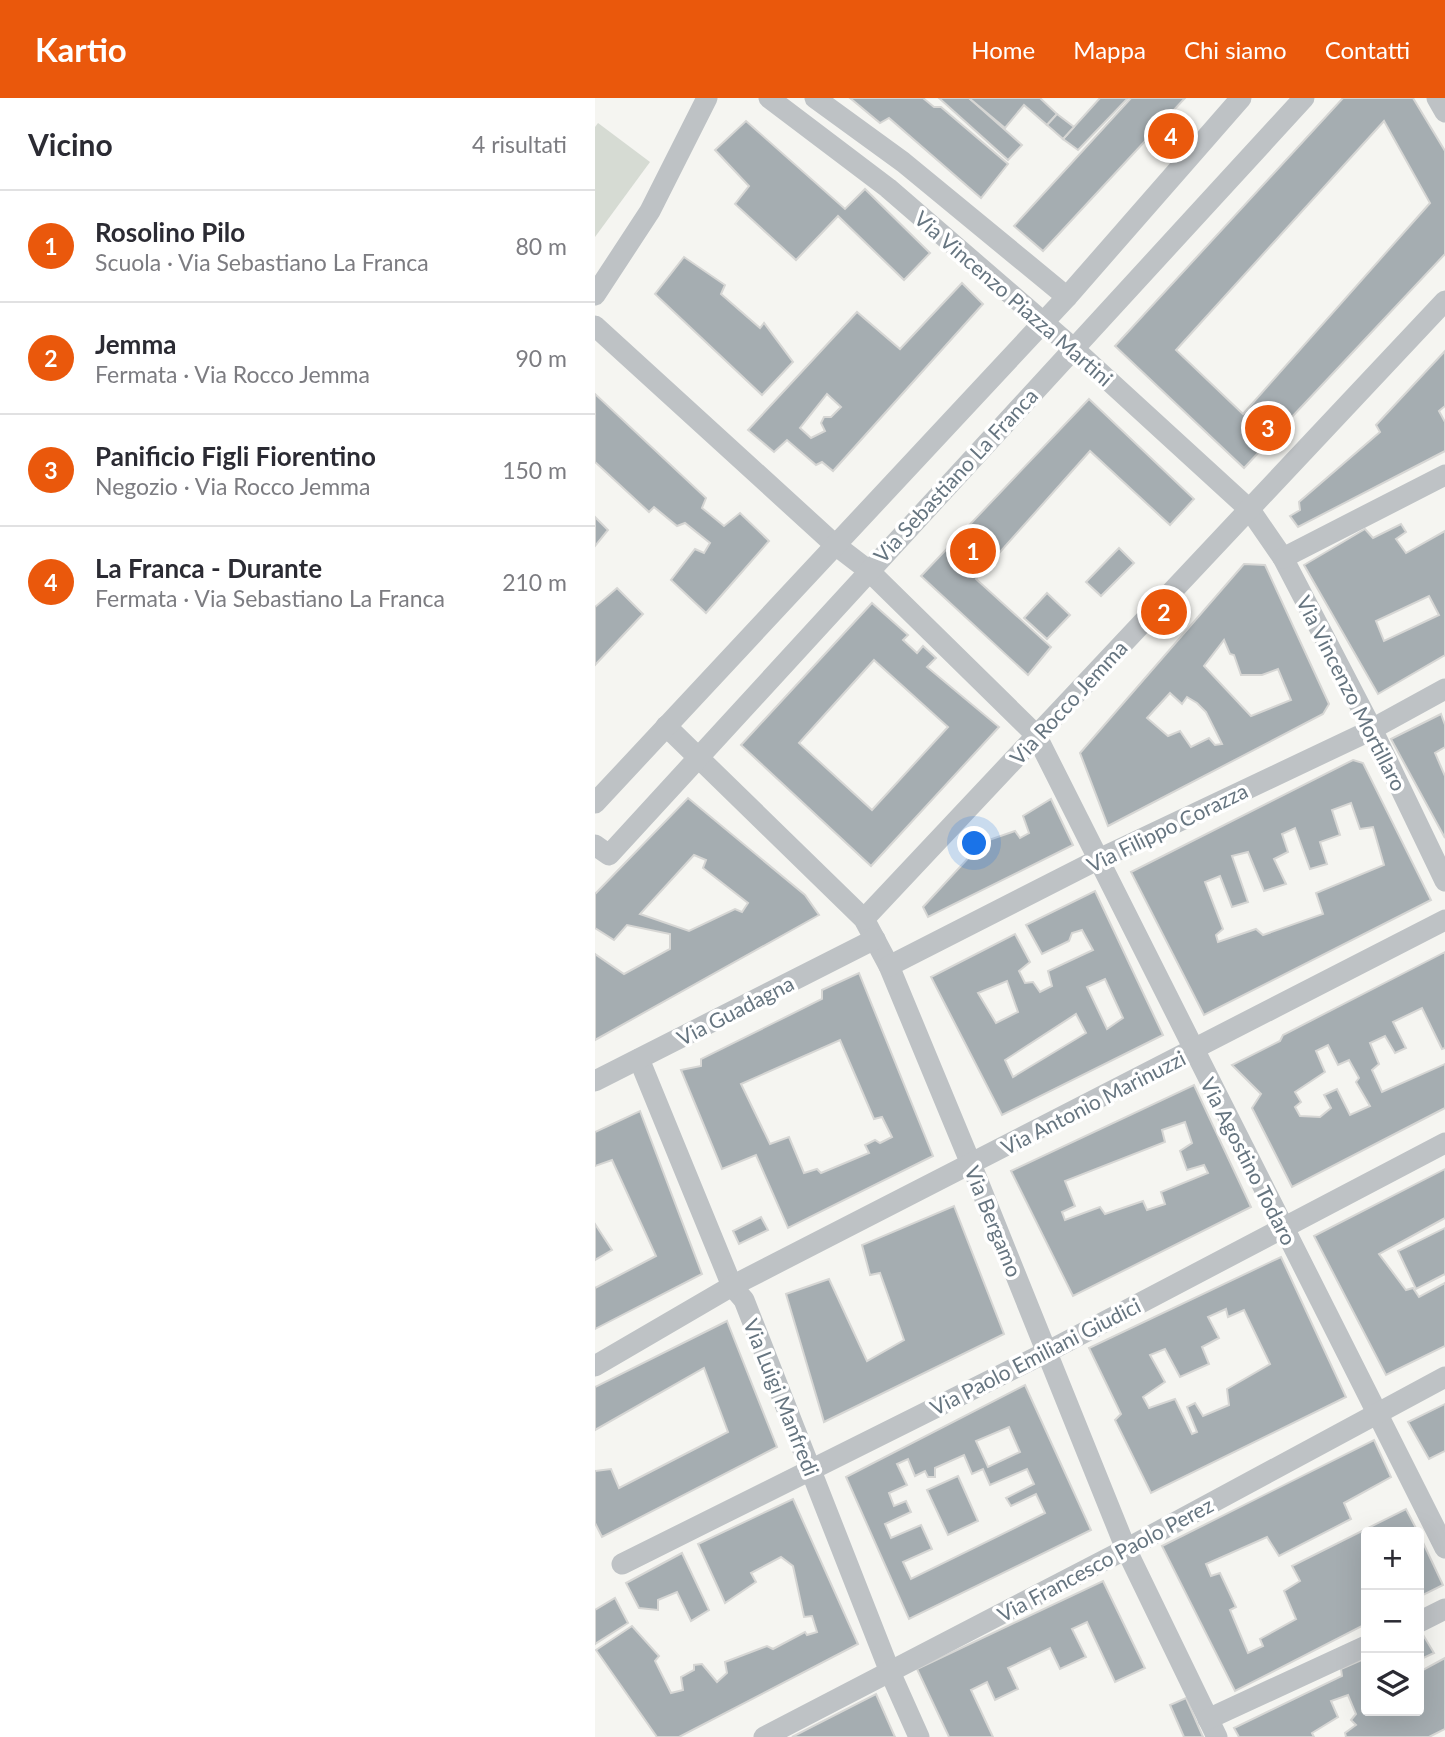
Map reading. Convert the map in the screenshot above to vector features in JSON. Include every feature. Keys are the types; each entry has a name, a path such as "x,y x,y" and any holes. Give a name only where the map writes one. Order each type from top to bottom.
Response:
{"street":[{"path":"595,295 650,211 707,98"},
{"name":"Via Vincenzo Piazza Martini","path":"769,98 888,188 1073,348 1250,510"},
{"name":"Via Vincenzo Piazza Martini","path":"815,98 903,162 1067,297"},
{"name":"Via Sebastiano La Franca","path":"595,803 1067,297 1241,98"},
{"name":"Via Sebastiano La Franca","path":"602,850 697,756 1304,98"},
{"path":"1437,98 1445,112"},
{"name":"Via Rocco Jemma","path":"864,919 1445,301"},
{"name":"Via Agostino Todaro","path":"595,326 834,544 868,570 1036,735 1445,1548"},
{"path":"1283,558 1445,475"},
{"name":"Via Vincenzo Mortillaro","path":"1250,510 1283,558 1372,729 1445,881"},
{"name":"Via Filippo Corazza","path":"889,966 1097,860 1372,729 1445,689"},
{"name":"Via Bergamo","path":"666,726 864,919 875,939 889,966 971,1164 1126,1549 1213,1728"},
{"name":"Via Antonio Marinuzzi","path":"595,1366 731,1286 1445,920"},
{"name":"Via Guadagna","path":"595,1082 875,939"},
{"name":"Via Luigi Manfredi","path":"639,1059 731,1286 744,1300 890,1672 919,1737"},
{"name":"Via Paolo Emiliani Giudici","path":"622,1564 1047,1352 1445,1143"},
{"name":"Via Francesco Paolo Perez","path":"764,1737 1126,1549 1445,1377"},
{"path":"1424,1620 1445,1609"},
{"path":"1213,1728 1361,1649"}],"shaded area":[{"path":"598,123 650,162 595,237 595,127"}],"building":[{"path":"850,98 923,98 934,107 941,107 1008,164 981,198 889,118 880,123"},
{"path":"939,98 969,98 1022,145 1008,160"},
{"path":"969,98 1040,98 1057,114 1047,125 1024,105 1005,128"},
{"path":"1100,98 1128,98 1078,150 1063,139"},
{"path":"1131,98 1185,98 1043,251 1014,226"},
{"path":"1343,98 1413,98 1445,151 1445,254 1244,468 1115,346","holes":["1384,121 1430,203 1243,414 1176,350"]},
{"path":"1057,114 1074,127 1063,139 1047,125"},
{"path":"746,121 845,209 865,189 930,253 904,280 838,216 796,260 735,204 749,186 715,150"},
{"path":"684,257 725,285 721,294 760,328 764,323 793,362 762,395 655,294"},
{"path":"962,283 983,304 833,471 822,462 816,465 787,440 774,452 748,430 857,312 900,349","holes":["827,394 841,407 831,417 824,417 821,423 825,431 811,438 800,428"]},
{"path":"1445,351 1445,406 1439,411 1445,422 1445,451 1298,527 1290,516 1300,510 1299,502 1380,432 1376,425"},
{"path":"595,394 706,498 702,508 724,526 740,513 769,541 706,613 671,580 695,549 704,553 710,543 685,523 677,526 654,507 649,512 595,462"},
{"path":"1089,399 1194,499 1170,525 1090,451 976,579 1051,647 1028,675 921,576"},
{"path":"595,517 608,530 595,546"},
{"path":"1401,524 1406,532 1396,539 1406,553 1445,531 1445,655 1378,694 1304,565 1365,529 1373,538","holes":["1429,596 1439,615 1384,641 1376,621"]},
{"path":"1119,548 1134,563 1101,596 1086,582"},
{"path":"1244,564 1265,565 1329,704 1323,714 1108,826 1080,753","holes":["1224,640 1230,654 1234,655 1241,675 1262,675 1278,669 1291,700 1251,716 1204,666","1170,693 1182,704 1187,697 1197,703 1206,712 1222,744 1215,745 1209,738 1191,747 1180,731 1168,736 1147,718"]},
{"path":"617,588 643,614 595,665 595,607"},
{"path":"1047,593 1070,615 1047,639 1024,618"},
{"path":"872,603 908,635 903,640 917,653 923,646 936,658 927,667 999,727 871,866 741,745","holes":["874,660 948,727 872,810 799,743"]},
{"path":"1441,714 1445,725 1445,747 1435,753 1445,776 1445,838 1391,739"},
{"path":"1353,760 1363,763 1431,900 1204,1015 1131,872","holes":["1351,803 1360,829 1373,827 1384,865 1316,893 1323,914 1263,935 1256,929 1218,942 1216,935 1223,929 1205,882 1220,876 1232,907 1248,902 1232,856 1248,852 1264,891 1286,884 1274,859 1288,852 1282,834 1295,828 1310,869 1327,864 1320,842 1340,835 1332,810"]},
{"path":"688,798 805,895 819,915 595,1040 595,954 624,974 670,949 670,934 627,925 614,940 595,928 595,894","holes":["694,855 706,860 703,868 748,903 742,912 735,909 689,931 640,914"]},
{"path":"1051,799 1073,845 928,917 923,907 983,842 1015,831 1020,838 1029,833 1023,816"},
{"path":"1095,891 1163,1035 1002,1115 931,977 1015,934 1030,962 1019,971 1025,983 1033,982 1040,992 1052,986 1048,971 1093,950 1082,930 1072,933 1069,941 1042,954 1026,925","holes":["1105,979 1123,1018 1107,1029 1087,987","1007,981 1018,1012 996,1023 978,993","1076,1014 1086,1033 1013,1077 1005,1060"]},
{"path":"1445,952 1445,1048 1442,1049 1422,1008 1393,1022 1406,1048 1395,1053 1385,1036 1370,1043 1379,1064 1372,1070 1382,1092 1445,1064 1445,1108 1292,1187 1252,1108 1261,1094 1232,1065 1280,1041 1283,1035","holes":["1328,1045 1338,1065 1349,1060 1359,1078 1356,1082 1370,1106 1350,1115 1337,1089 1324,1095 1331,1108 1320,1117 1300,1116 1295,1107 1301,1102 1295,1092 1325,1072 1316,1051"]},
{"path":"859,973 933,1156 788,1228 756,1155 722,1169 681,1070 701,1066 701,1059 822,999 822,990","holes":["840,1040 874,1119 882,1117 892,1137 880,1143 875,1140 865,1145 869,1153 821,1173 817,1169 804,1173 789,1137 770,1144 741,1084"]},
{"path":"1194,1085 1251,1207 1073,1296 1011,1171","holes":["1185,1122 1192,1143 1180,1151 1187,1170 1204,1165 1208,1173 1161,1192 1165,1204 1147,1210 1143,1201 1105,1214 1100,1207 1065,1220 1062,1212 1075,1206 1065,1181 1165,1142 1162,1130"]},
{"path":"640,1111 702,1274 595,1329 595,1288 656,1256 612,1160 595,1166 595,1132"},
{"path":"1445,1169 1445,1218 1379,1254 1406,1290 1413,1288 1419,1297 1445,1283 1445,1346 1386,1375 1314,1236"},
{"path":"954,1206 1004,1334 824,1422 786,1294 829,1279 867,1361 904,1340 880,1273 870,1275 862,1245"},
{"path":"761,1217 768,1230 739,1244 733,1231"},
{"path":"595,1224 612,1250 595,1260"},
{"path":"1445,1228 1445,1274 1416,1289 1398,1251"},
{"path":"1281,1257 1346,1397 1151,1493 1115,1420 1121,1414 1089,1348","holes":["1226,1309 1228,1317 1244,1310 1270,1364 1227,1389 1229,1405 1203,1416 1195,1403 1187,1407 1197,1432 1192,1434 1175,1399 1149,1408 1143,1397 1165,1382 1150,1355 1165,1349 1180,1377 1209,1364 1202,1347 1219,1338 1208,1317"]},
{"path":"727,1321 777,1447 602,1537 595,1523 595,1471 611,1469 619,1488 728,1432 704,1368 595,1430 595,1387"},
{"path":"1025,1385 1091,1530 909,1619 846,1477","holes":["1009,1427 1020,1452 988,1467 976,1441","964,1455 972,1474 983,1469 990,1485 1027,1469 1034,1484 1006,1498 1011,1506 1036,1494 1045,1513 911,1579 903,1562 932,1549 921,1525 891,1538 885,1524 911,1512 906,1501 894,1506 889,1493 907,1485 897,1464 908,1459 915,1476 925,1471 928,1477 935,1477 935,1468"]},
{"path":"1445,1404 1445,1451 1429,1459 1408,1422"},
{"path":"1374,1440 1391,1477 1344,1503 1351,1519 1279,1556 1267,1537 1206,1564 1211,1576 1220,1573 1236,1607 1230,1610 1248,1653 1263,1646 1260,1639 1296,1619 1284,1591 1300,1581 1292,1566 1361,1532 1361,1627 1235,1691 1162,1546"},
{"path":"958,1476 978,1521 948,1535 927,1490"},
{"path":"793,1499 858,1644 679,1737 657,1737 596,1650 632,1626 659,1656 655,1661 671,1693 683,1690 681,1677 694,1670 694,1665 702,1664 717,1682 727,1673 725,1662 767,1646 773,1649 805,1632 807,1635 817,1632 812,1616 804,1617 793,1566 781,1557 751,1573 756,1582 725,1603 698,1544"},
{"path":"1406,1509 1415,1527 1370,1527"},
{"path":"1424,1545 1443,1585 1424,1594"},
{"path":"682,1553 709,1610 691,1621 677,1592 658,1600 658,1610 639,1608 626,1583"},
{"path":"1103,1581 1145,1668 1115,1682 1087,1622 1072,1629 1086,1657 1060,1669 1050,1648 1008,1668 1018,1689 995,1700 987,1682 971,1690 993,1737 949,1737 917,1669"},
{"path":"615,1598 628,1623 595,1644 595,1610"},
{"path":"1424,1636 1434,1653 1424,1658"},
{"path":"1445,1658 1445,1729 1429,1737 1346,1737 1345,1733 1356,1725 1351,1720 1356,1714 1348,1695 1331,1701 1338,1717 1312,1733 1314,1737 1239,1737 1234,1728 1342,1676 1341,1669 1361,1660 1361,1716 1424,1716 1424,1669"},
{"path":"876,1694 895,1737 792,1737"},
{"path":"1186,1698 1203,1737 1184,1737 1170,1705"}],"place":[{"name":"La Franca - Durante","path":"1171,136"},
{"name":"Panificio Figli Fiorentino","path":"1268,428"},
{"name":"Rosolino Pilo","path":"973,551"},
{"name":"Jemma","path":"1164,612"}]}
